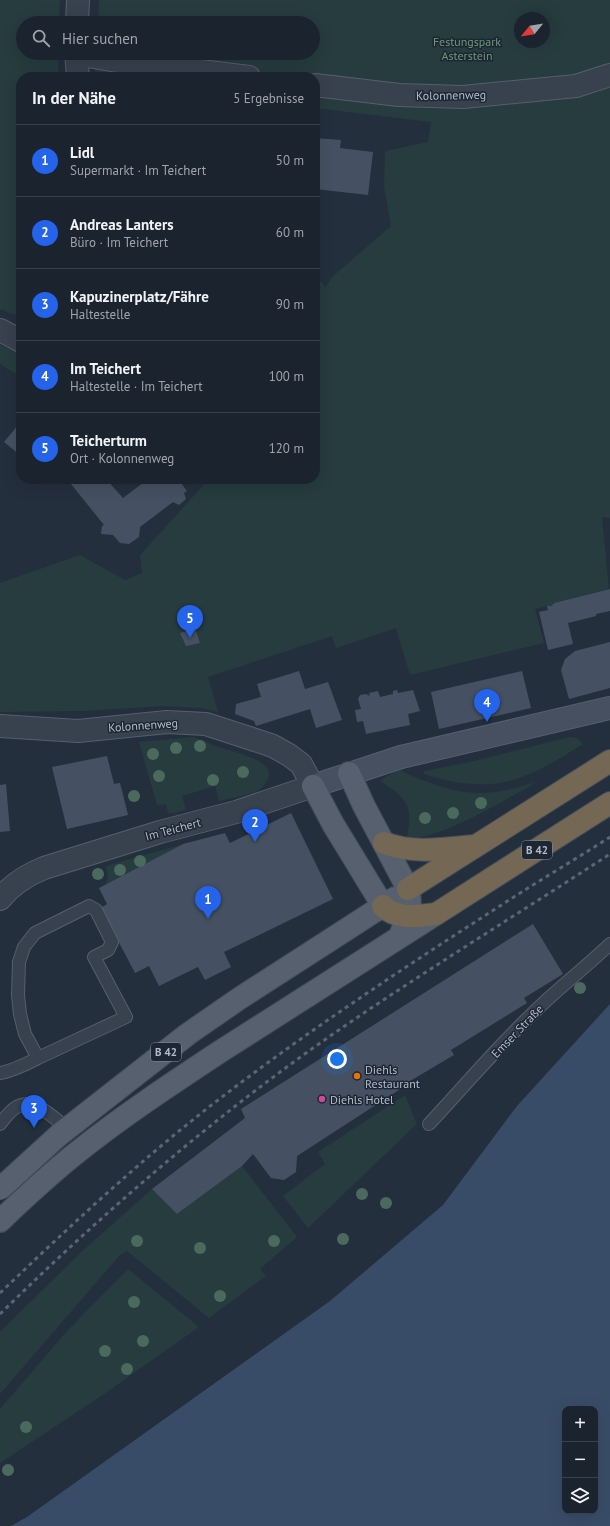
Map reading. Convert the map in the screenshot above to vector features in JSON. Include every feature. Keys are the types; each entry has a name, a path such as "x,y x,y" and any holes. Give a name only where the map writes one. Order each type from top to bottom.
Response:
{"highway":[{"name":"B 42","path":"408,889 610,761"},
{"name":"B 42","path":"383,906 393,913 408,916 436,914 610,803"},
{"name":"B 42","path":"384,843 400,849 418,850 475,846"}],"main road":[{"path":"349,773 364,806 408,889 410,902 408,916 398,939"},
{"path":"313,786 333,824 383,906"},
{"name":"B 42","path":"0,1189 59,1135 188,1034 240,998 408,889"},
{"name":"B 42","path":"0,1221 31,1191 74,1154 116,1123 175,1082 436,914"}],"street":[{"path":"77,16 78,0"},
{"path":"77,60 78,72"},
{"path":"111,60 208,72"},
{"name":"Kolonnenweg","path":"320,86 399,95 464,98 576,86 610,75"},
{"path":"0,330 16,338"},
{"name":"Im Teichert","path":"0,899 14,884 32,873 44,868 153,834 236,812 400,757 610,708"},
{"name":"Kolonnenweg","path":"0,726 78,731 167,722 206,724 252,738 289,754 301,764 313,786"}],"lane":[{"path":"0,1073 6,1072 38,1058 126,1017 94,957 108,950 112,942 96,910 89,906 35,933 24,947 19,962 18,995 20,1014 25,1034 38,1058"},
{"name":"Emser Straße","path":"429,1124 512,1034 549,998 610,944"},
{"path":"0,1124 17,1106 31,1104 38,1106 74,1134"}],"green space":[{"path":"0,0 60,0 59,16 16,16 16,60 58,60 58,72 16,72 16,315 0,309"},
{"name":"Festungspark Asterstein","path":"99,0 610,0 610,518 602,517 609,589 554,603 553,606 535,609 544,643 410,675 396,628 336,648 332,636 208,677 218,712 201,708 163,706 84,711 0,712 0,583 80,555 125,580 142,573 140,555 204,484 320,484 320,280 326,287 332,277 391,226 384,187 385,151 428,142 431,122 320,109 320,95 441,107 515,104 573,87 463,97 320,78 320,72 265,72 170,60 320,60 320,16 98,16"},
{"path":"95,67 137,72 95,72"},
{"path":"0,345 16,351 16,374 0,364"},
{"path":"193,737 248,756 258,761 265,766 269,772 268,779 258,791 219,801 215,786 182,796 186,810 168,813 166,804 157,805 139,742"},
{"path":"569,737 577,738 583,744 541,769 512,780 481,784 463,783 453,782 424,774 424,771 470,762"},
{"path":"400,770 446,788 471,793 501,791 537,782 455,826 421,837 407,838 409,817 406,804 397,793 380,781"},
{"path":"183,844 105,885 108,878 106,866"},
{"path":"405,1095 417,1124 308,1228 283,1196 325,1164 318,1152"},
{"path":"242,1166 297,1237 260,1269 266,1276 209,1318 127,1251 119,1256 0,1394 0,1332 79,1254 152,1189 177,1214"},
{"path":"128,1269 199,1327 107,1392 0,1463 0,1409 67,1331"}],"water":[{"path":"610,1004 610,1526 11,1526 27,1517 330,1301 443,1205 517,1106"}],"building":[{"path":"320,138 341,140 340,148 373,152 368,195 320,190"},
{"path":"16,427 16,452 4,442"},
{"path":"71,484 110,484 123,498 141,484 182,484 187,491 184,493 186,499 179,505 173,502 140,527 139,537 129,544 120,543 113,535 101,534 102,526 104,525"},
{"path":"610,589 610,611 568,623 573,644 548,650 539,612 548,610 547,606 553,606 552,604 554,603"},
{"path":"195,628 200,643 186,646 180,633"},
{"path":"610,642 610,688 569,699 561,670 565,659 575,651"},
{"path":"299,671 305,689 328,682 342,720 316,728 310,709 256,726 254,721 235,714 236,704 261,697 257,684"},
{"path":"522,671 531,708 439,729 431,692"},
{"path":"397,690 398,693 413,690 420,711 408,714 410,725 366,734 363,721 357,722 355,710 361,709 358,699 360,695 366,694 370,696 369,693 378,691 380,697 393,694 393,691"},
{"path":"107,756 114,784 120,783 128,815 67,829 52,767"},
{"path":"6,784 10,831 0,832 0,785"},
{"path":"291,813 333,899 224,952 231,967 205,980 198,967 159,986 149,966 135,973 101,908 107,904 99,888 183,844 225,833 230,843"},
{"name":"Diehls Hotel","path":"533,924 563,974 524,998 527,1003 451,1050 454,1055 410,1081 402,1088 297,1156 296,1172 284,1180 271,1178 253,1154 242,1166 177,1214 152,1189 245,1118 241,1109"}],"railway":[{"path":"0,1293 128,1174 209,1107 281,1053 468,926 610,837"},
{"path":"0,1314 41,1274 126,1197 214,1123 259,1088 352,1021 610,854"}],"place":[{"name":"Teicherturm","path":"190,638"},
{"name":"Im Teichert","path":"487,722"},
{"name":"Andreas Lanters","path":"255,842"},
{"name":"Lidl","path":"208,919"},
{"name":"Diehls Restaurant","path":"357,1076"},
{"name":"Diehls Hotel","path":"322,1099"},
{"name":"Kapuzinerplatz/Fähre","path":"34,1128"}]}
